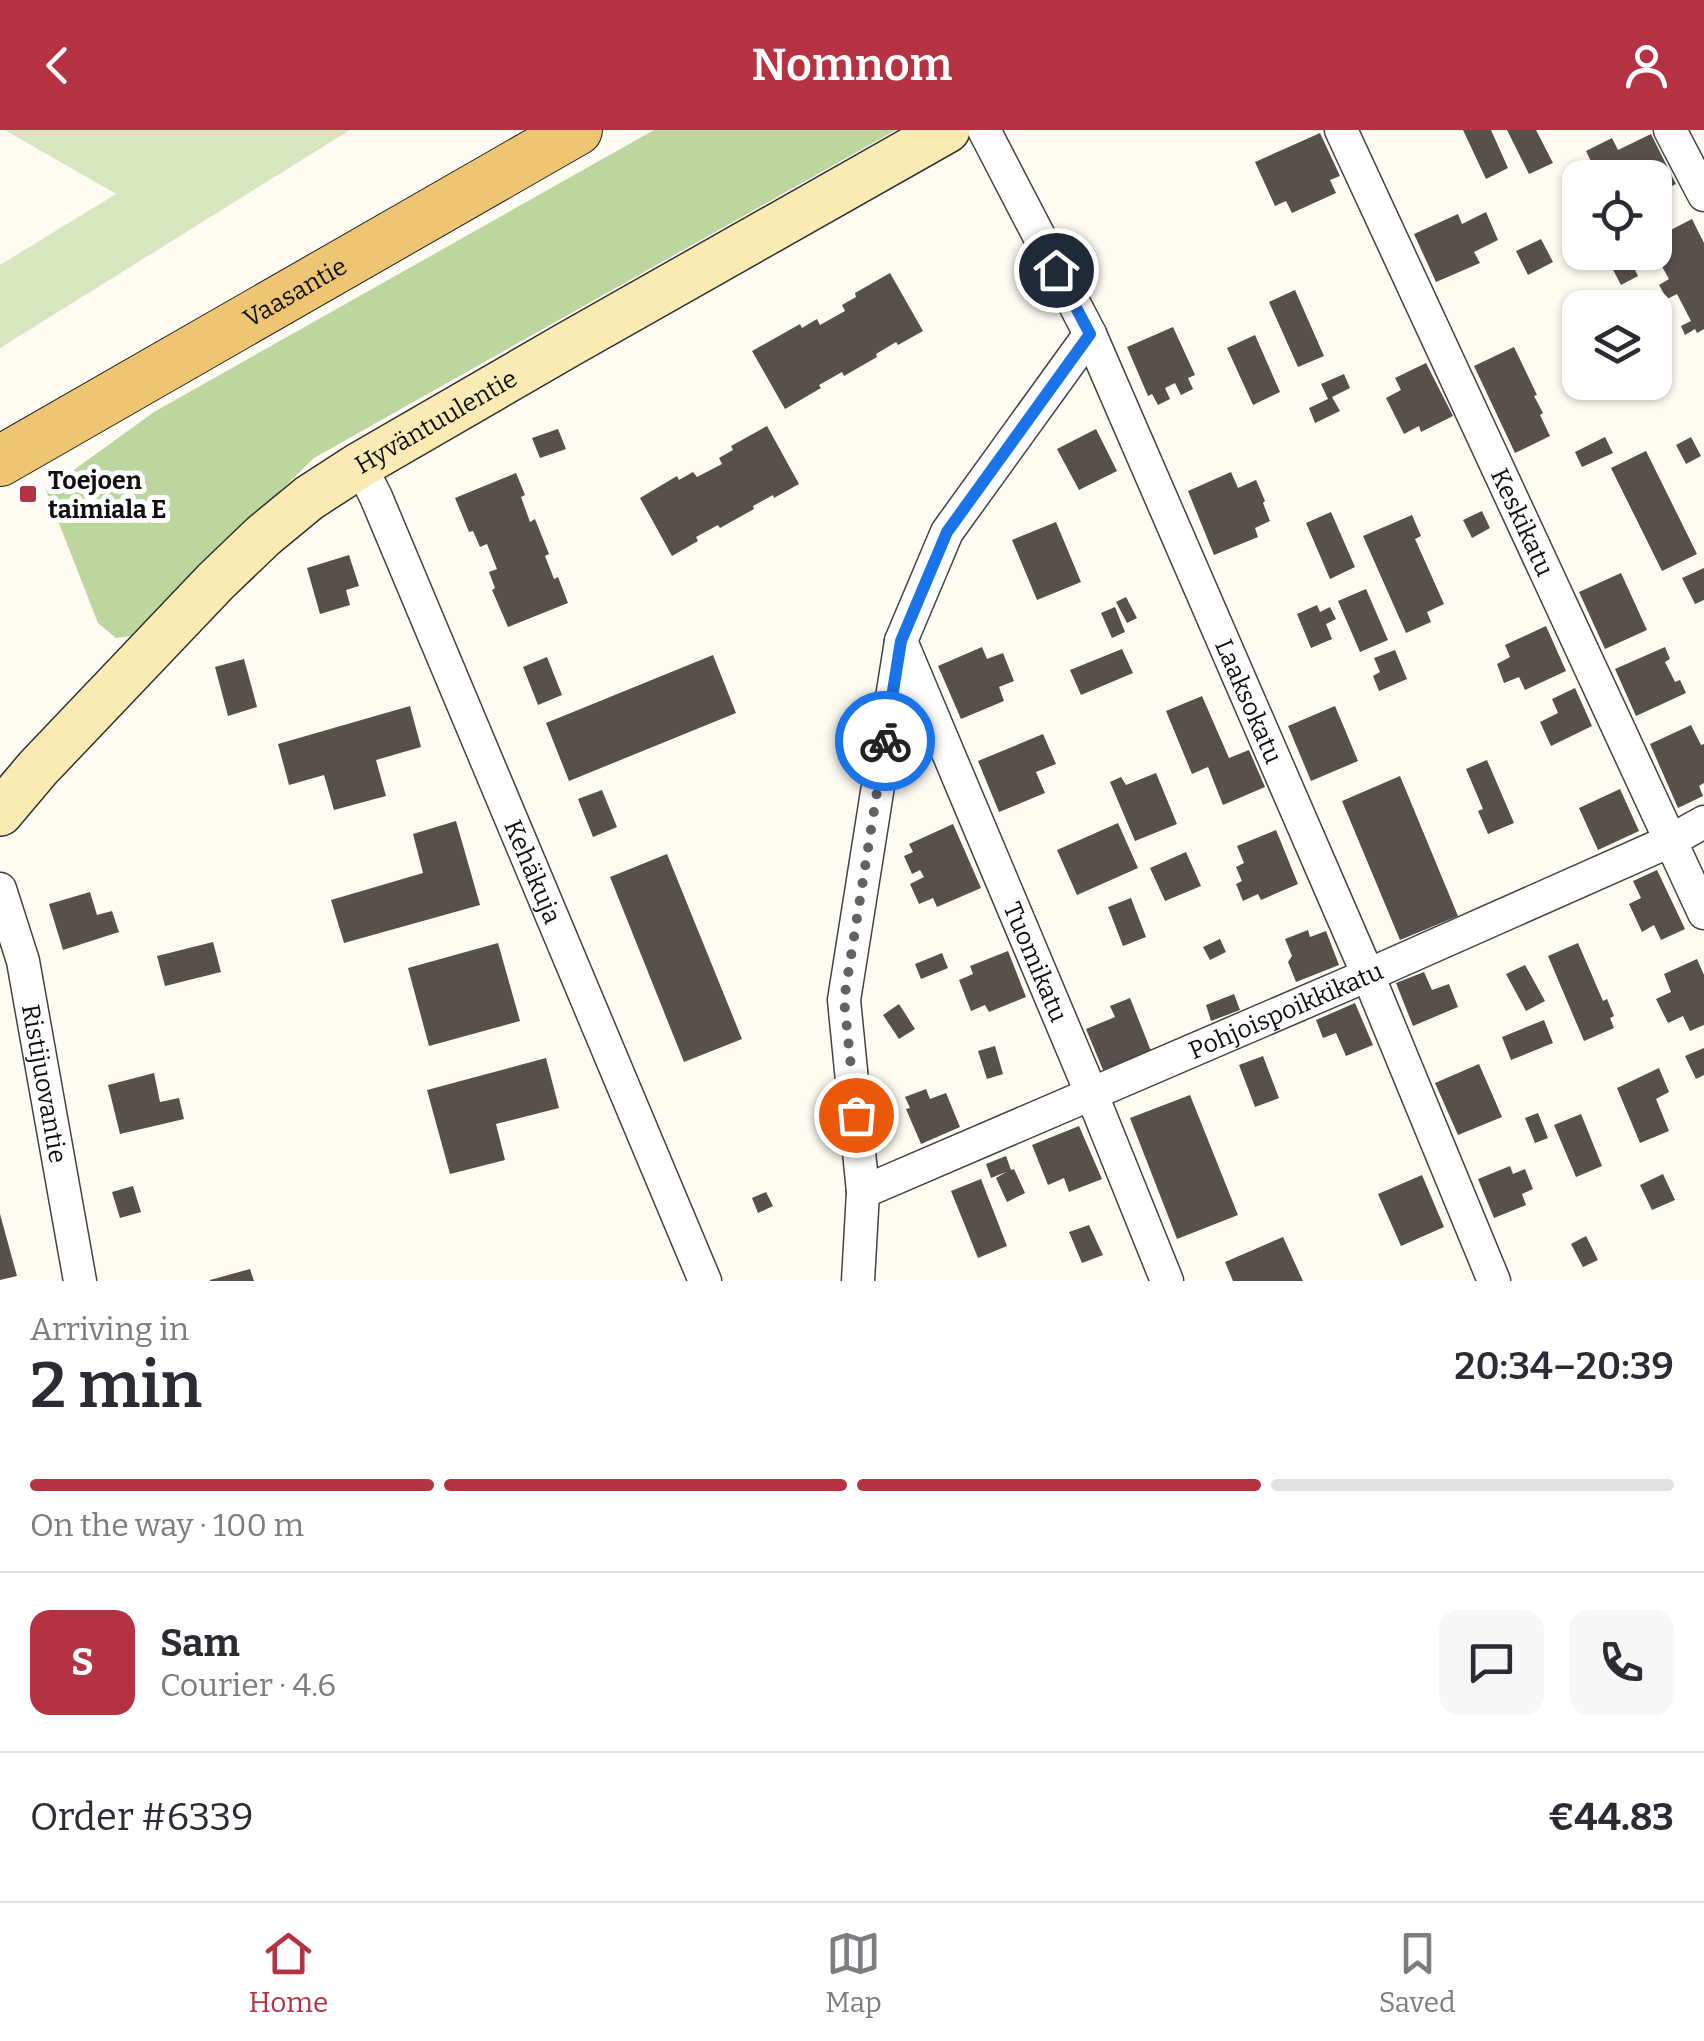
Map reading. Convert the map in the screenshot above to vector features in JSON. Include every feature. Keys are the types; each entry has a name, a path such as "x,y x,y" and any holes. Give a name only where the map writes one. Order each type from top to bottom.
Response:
{"main road":[{"name":"Vaasantie","path":"6,458 526,142 577,130"}],"street":[{"name":"Hyväntuulentie","path":"0,813 216,581 309,498 360,465 947,130"},
{"name":"Laaksokatu","path":"984,130 1090,334 1368,976 1494,1281"},
{"name":"Keskikatu","path":"1341,130 1704,913"},
{"path":"1670,130 1703,191"},
{"path":"852,1280 863,1192 844,1000 901,641 947,532 1090,334"},
{"name":"Kehäkuja","path":"360,465 705,1281"},
{"name":"Tuomikatu","path":"901,641 1167,1281"},
{"name":"Pohjoispoikkikatu","path":"863,1192 1368,976 1670,841 1704,822"},
{"name":"Ristijuovantie","path":"0,889 23,961 80,1281"}],"green space":[{"path":"5,130 350,130 0,348 0,265 116,194"},
{"path":"654,130 896,130 314,458 132,636 116,638 98,623 46,490 154,412"}],"building":[{"path":"1463,130 1491,130 1508,168 1486,179"},
{"path":"1507,130 1536,130 1553,163 1529,174"},
{"path":"1320,133 1340,176 1330,180 1336,193 1292,213 1286,201 1275,206 1255,162"},
{"path":"1651,134 1664,160 1590,160 1586,151 1612,138 1618,150"},
{"path":"1486,212 1498,240 1474,252 1480,263 1436,282 1414,234 1458,214 1462,224"},
{"path":"1692,219 1704,243 1704,329 1697,333 1695,329 1685,335 1681,326 1691,321 1677,294 1672,296 1672,290 1662,290 1659,285 1669,279 1664,270 1672,270 1672,229"},
{"path":"1541,239 1553,262 1528,275 1516,251"},
{"path":"1613,270 1635,270 1638,276 1621,285"},
{"path":"890,273 923,331 898,345 896,342 844,376 842,372 819,385 821,388 785,409 752,351 800,324 802,328 817,319 820,325 845,311 842,305 856,297 855,293"},
{"path":"1295,290 1324,356 1298,367 1269,302"},
{"path":"1173,327 1195,375 1188,378 1193,389 1181,395 1175,383 1165,388 1170,399 1158,405 1152,394 1148,396 1127,347"},
{"path":"1255,335 1280,392 1253,405 1227,348"},
{"path":"1514,347 1537,395 1534,396 1543,413 1540,415 1550,436 1515,453 1474,366"},
{"path":"1426,363 1453,416 1421,432 1419,426 1404,434 1386,398 1401,390 1395,378"},
{"path":"1344,374 1350,388 1332,397 1340,411 1315,423 1309,408 1328,399 1321,384"},
{"path":"767,426 799,484 696,537 698,541 672,556 640,498 677,476 679,480 693,472 697,477 722,464 719,458 733,450 731,446"},
{"path":"558,429 566,449 540,458 532,438"},
{"path":"1096,429 1117,471 1079,490 1057,449"},
{"path":"1605,437 1613,453 1582,467 1575,452"},
{"path":"1691,437 1701,456 1686,464 1676,445"},
{"path":"1646,451 1697,554 1662,571 1611,468"},
{"path":"1231,472 1238,488 1256,480 1270,521 1255,528 1258,537 1214,555 1188,491"},
{"path":"516,473 530,522 535,519 554,579 558,577 568,603 508,627 492,590 495,588 489,572 497,569 487,544 480,547 473,531 469,532 455,498"},
{"path":"1482,511 1490,528 1472,538 1463,520"},
{"path":"1331,512 1355,567 1330,579 1306,523"},
{"path":"1412,515 1421,536 1415,539 1444,604 1427,612 1431,622 1406,633 1363,536"},
{"path":"1056,522 1081,582 1037,600 1012,540"},
{"path":"349,555 359,586 346,590 350,605 320,614 307,568"},
{"path":"1704,568 1704,600 1695,604 1682,578"},
{"path":"1621,573 1647,630 1605,649 1579,592"},
{"path":"1366,589 1388,640 1360,652 1338,601"},
{"path":"1126,597 1137,618 1127,623 1116,602"},
{"path":"1317,605 1320,612 1330,607 1336,619 1326,624 1332,639 1311,648 1297,614"},
{"path":"1115,607 1125,632 1112,638 1101,613"},
{"path":"1546,626 1566,671 1525,690 1519,677 1504,683 1497,664 1510,657 1505,645"},
{"path":"982,647 987,659 1003,653 1014,681 999,687 1004,701 961,719 938,666"},
{"path":"1665,647 1670,659 1665,662 1686,693 1636,716 1615,669"},
{"path":"1122,649 1133,673 1081,695 1070,670"},
{"path":"1395,650 1407,679 1379,691 1373,676 1380,672 1374,658"},
{"path":"713,655 736,713 569,781 546,723"},
{"path":"547,657 562,695 538,705 523,667"},
{"path":"244,659 257,707 228,716 215,667"},
{"path":"1575,688 1592,726 1551,746 1540,722 1558,713 1552,699"},
{"path":"1202,696 1229,758 1249,750 1265,787 1223,805 1208,767 1192,774 1166,711"},
{"path":"410,706 421,747 376,760 386,796 334,810 324,775 289,785 278,744"},
{"path":"1335,706 1358,761 1311,781 1288,726"},
{"path":"1691,725 1701,745 1704,744 1704,783 1699,786 1703,796 1678,808 1650,744"},
{"path":"1043,734 1056,764 1036,772 1045,793 999,812 978,761"},
{"path":"1487,760 1514,823 1488,834 1478,811 1483,809 1466,769"},
{"path":"1156,773 1177,824 1135,841 1110,782 1121,777 1126,785"},
{"path":"1400,776 1458,916 1400,940 1342,801"},
{"path":"1620,789 1639,831 1598,850 1579,808"},
{"path":"602,790 617,827 593,837 578,799"},
{"path":"456,821 480,905 344,943 331,900 423,873 413,834"},
{"path":"1118,823 1138,868 1077,895 1057,850"},
{"path":"953,824 981,888 937,907 933,898 919,904 910,884 924,877 920,870 912,874 904,856 913,852 909,844"},
{"path":"1276,830 1298,884 1261,900 1258,894 1243,901 1236,884 1242,881 1236,867 1244,863 1237,846"},
{"path":"1186,852 1201,886 1165,901 1150,868"},
{"path":"667,854 742,1039 684,1062 610,877"},
{"path":"1657,870 1685,929 1661,940 1654,925 1642,932 1629,904 1641,898 1633,881"},
{"path":"90,892 97,915 112,911 119,932 63,950 49,904"},
{"path":"1131,898 1146,937 1123,946 1108,907"},
{"path":"1308,930 1310,937 1326,931 1339,965 1296,982 1285,939"},
{"path":"1220,939 1226,952 1210,960 1203,947"},
{"path":"213,942 221,972 165,986 157,956"},
{"path":"498,943 520,1021 429,1046 408,968"},
{"path":"1578,943 1603,1001 1607,999 1614,1016 1610,1018 1614,1028 1584,1041 1548,956"},
{"path":"1008,951 1026,997 989,1012 985,1005 971,1011 959,980 973,974 970,966"},
{"path":"942,953 948,968 921,979 915,964"},
{"path":"1697,959 1704,975 1704,1025 1690,1031 1683,1016 1668,1023 1656,999 1671,992 1664,974"},
{"path":"1525,965 1545,1001 1526,1011 1506,974"},
{"path":"1424,972 1432,990 1449,984 1458,1007 1413,1026 1396,983"},
{"path":"1234,994 1240,1010 1211,1021 1206,1005"},
{"path":"1130,998 1151,1051 1103,1070 1086,1029 1115,1017 1110,1006"},
{"path":"1355,1003 1373,1045 1346,1056 1336,1033 1323,1038 1316,1020"},
{"path":"899,1004 915,1029 899,1039 883,1015"},
{"path":"1544,1020 1553,1043 1511,1060 1502,1037"},
{"path":"995,1046 1003,1074 987,1079 978,1051"},
{"path":"1704,1048 1704,1075 1696,1079 1685,1056"},
{"path":"1263,1056 1279,1098 1255,1107 1239,1065"},
{"path":"546,1058 559,1108 496,1124 505,1160 450,1174 427,1090"},
{"path":"1479,1064 1502,1117 1458,1135 1435,1083"},
{"path":"1659,1068 1669,1092 1656,1099 1669,1131 1640,1143 1617,1088"},
{"path":"154,1073 160,1102 179,1098 184,1119 120,1134 108,1085"},
{"path":"926,1089 930,1099 946,1093 960,1127 921,1144 905,1097"},
{"path":"1190,1095 1238,1215 1177,1239 1130,1118"},
{"path":"1538,1113 1548,1138 1535,1143 1525,1118"},
{"path":"1581,1114 1602,1166 1576,1177 1554,1125"},
{"path":"1079,1126 1102,1179 1069,1192 1064,1178 1048,1185 1032,1145"},
{"path":"1006,1156 1025,1193 1007,1202 996,1178 1006,1172 991,1178 986,1164"},
{"path":"1510,1166 1513,1174 1525,1169 1533,1189 1522,1194 1526,1205 1494,1218 1478,1179"},
{"path":"1663,1174 1675,1200 1652,1210 1640,1185"},
{"path":"1422,1175 1444,1227 1401,1246 1378,1194"},
{"path":"981,1179 1007,1246 978,1258 951,1191"},
{"path":"133,1186 141,1212 120,1218 112,1192"},
{"path":"766,1192 773,1206 758,1213 752,1198"},
{"path":"0,1214 17,1276 0,1280"},
{"path":"1089,1225 1103,1255 1082,1263 1069,1232"},
{"path":"1586,1236 1598,1260 1583,1267 1571,1244"},
{"path":"1283,1237 1303,1281 1233,1281 1225,1262"},
{"path":"250,1269 254,1281 210,1281 210,1280"}],"way so far":[{"path":"856,1115 844,1000 885,741"}],"place":[{"name":"Toejoen taimiala E","path":"28,494"}],"route":[{"path":"885,741 901,641 947,532 1090,334 1056,270"}]}
